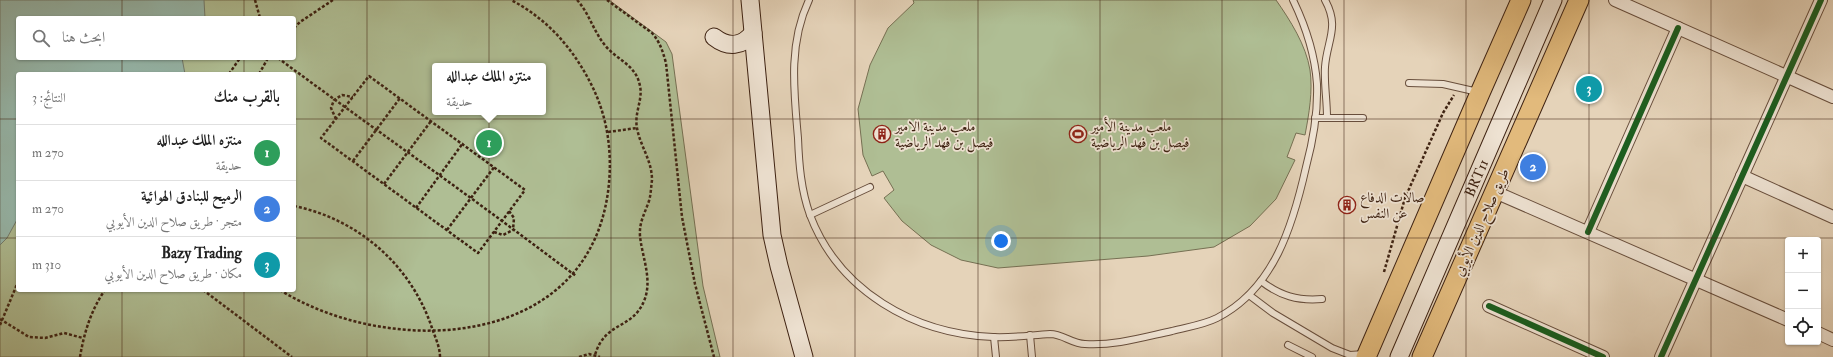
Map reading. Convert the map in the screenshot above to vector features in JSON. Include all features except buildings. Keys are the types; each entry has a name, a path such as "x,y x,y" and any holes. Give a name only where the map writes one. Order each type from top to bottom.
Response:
{"main road":[{"path":"750,0 773,240 804,357"},
{"path":"1367,355 1521,0"},
{"name":"BRT11","path":"1399,357 1554,0"},
{"name":"طريق صلاح الدين الأيوبي","path":"1422,357 1579,0"},
{"path":"714,37 725,44 738,44 749,38 753,33"}],"street":[{"path":"1615,0 1833,97"},
{"path":"1661,357 1821,0"},
{"path":"1588,232 1678,28"},
{"path":"1742,176 1833,217"},
{"path":"1495,192 1785,319"},
{"path":"1489,306 1603,357"},
{"path":"1821,334 1833,340"}],"lane":[{"path":"809,0 800,22 796,41 794,83 802,187 810,215 823,241 839,265 859,286 882,304 908,318 935,328 963,334 994,337 1057,334 1080,344 1114,343 1196,326 1215,319 1233,308 1249,295 1261,281 1272,264 1286,237 1298,200 1315,118 1317,85 1312,55 1305,25 1293,0"},
{"path":"1325,0 1332,17 1333,26 1325,68 1327,117"},
{"path":"1409,83 1432,83 1460,87 1480,92"},
{"path":"1315,118 1363,118"},
{"path":"810,215 870,187"},
{"path":"1261,281 1283,295 1309,300 1322,299"},
{"path":"1249,295 1298,328 1332,348 1344,353 1367,355"},
{"path":"1030,335 1032,357"},
{"path":"994,337 996,357"},
{"path":"1288,345 1312,357"}],"path":[{"path":"254,0 259,16"},
{"path":"296,26 333,0"},
{"path":"511,0 524,6 554,31 579,60 597,95 608,132 611,171 605,210 592,246 576,276 571,281"},
{"path":"577,0 588,14 604,44 631,67 639,79 641,96 636,114 637,128 647,154 652,177 649,201 642,217 640,236 647,276 647,292 643,304 636,314 605,334 597,347 595,355"},
{"path":"607,0 652,33 658,39 664,54 682,217 695,284 714,357"},
{"path":"230,72 239,60"},
{"path":"260,72 267,60"},
{"path":"281,60 345,108 440,175 576,276"},
{"path":"369,76 400,98 495,166 525,190 478,253 321,138 369,76"},
{"path":"1383,277 1405,198 1444,113 1460,87"},
{"path":"336,119 331,108 334,100 342,95 353,97"},
{"path":"353,161 400,98"},
{"path":"384,184 431,121"},
{"path":"608,132 637,128"},
{"path":"416,208 463,143"},
{"path":"447,230 495,166"},
{"path":"296,206 314,210 351,226 382,250 408,280 427,315 440,356"},
{"path":"509,211 514,218 513,230"},
{"path":"494,232 503,235 513,230"},
{"path":"0,325 16,286"},
{"path":"80,357 83,338 97,302 104,292"},
{"path":"206,292 292,357"},
{"path":"282,292 290,301"},
{"path":"1,320 23,335 37,339 64,333 83,338"},
{"path":"432,354 440,356 448,353"},
{"path":"579,357 589,354 600,357"}],"green space":[{"path":"0,0 609,0 666,42 672,54 703,286 720,357 0,357"},
{"name":"ملعب مدينة الأمير فيصل بن فهد الرياضية","path":"913,0 1276,0 1292,24 1301,42 1310,70 1311,94 1305,135 1296,133 1287,157 1295,160 1276,199 1250,226 1214,247 1148,256 998,268 961,260 931,245 902,221 884,198 894,190 883,171 872,176 863,155 858,109 870,65 888,28 914,3"}],"water":[{"path":"0,0 204,0 205,16 16,16 16,60 182,60 185,72 16,72 16,222 7,238 0,245"}],"cycle path":[{"path":"1661,357 1821,0"},
{"path":"1588,232 1678,28"},
{"path":"1489,306 1603,357"}],"place":[{"name":"Bazy Trading","path":"1589,89"},
{"name":"ملعب مدينة الامير فيصل بن فهد الرياضية","path":"882,134"},
{"name":"ملعب مدينة الأمير فيصل بن فهد الرياضية","path":"1078,134"},
{"name":"منتزه الملك عبدالله","path":"489,143"},
{"name":"الرميح للبنادق الهوائية","path":"1533,167"},
{"name":"صالات الدفاع عن النفس","path":"1347,205"}]}
